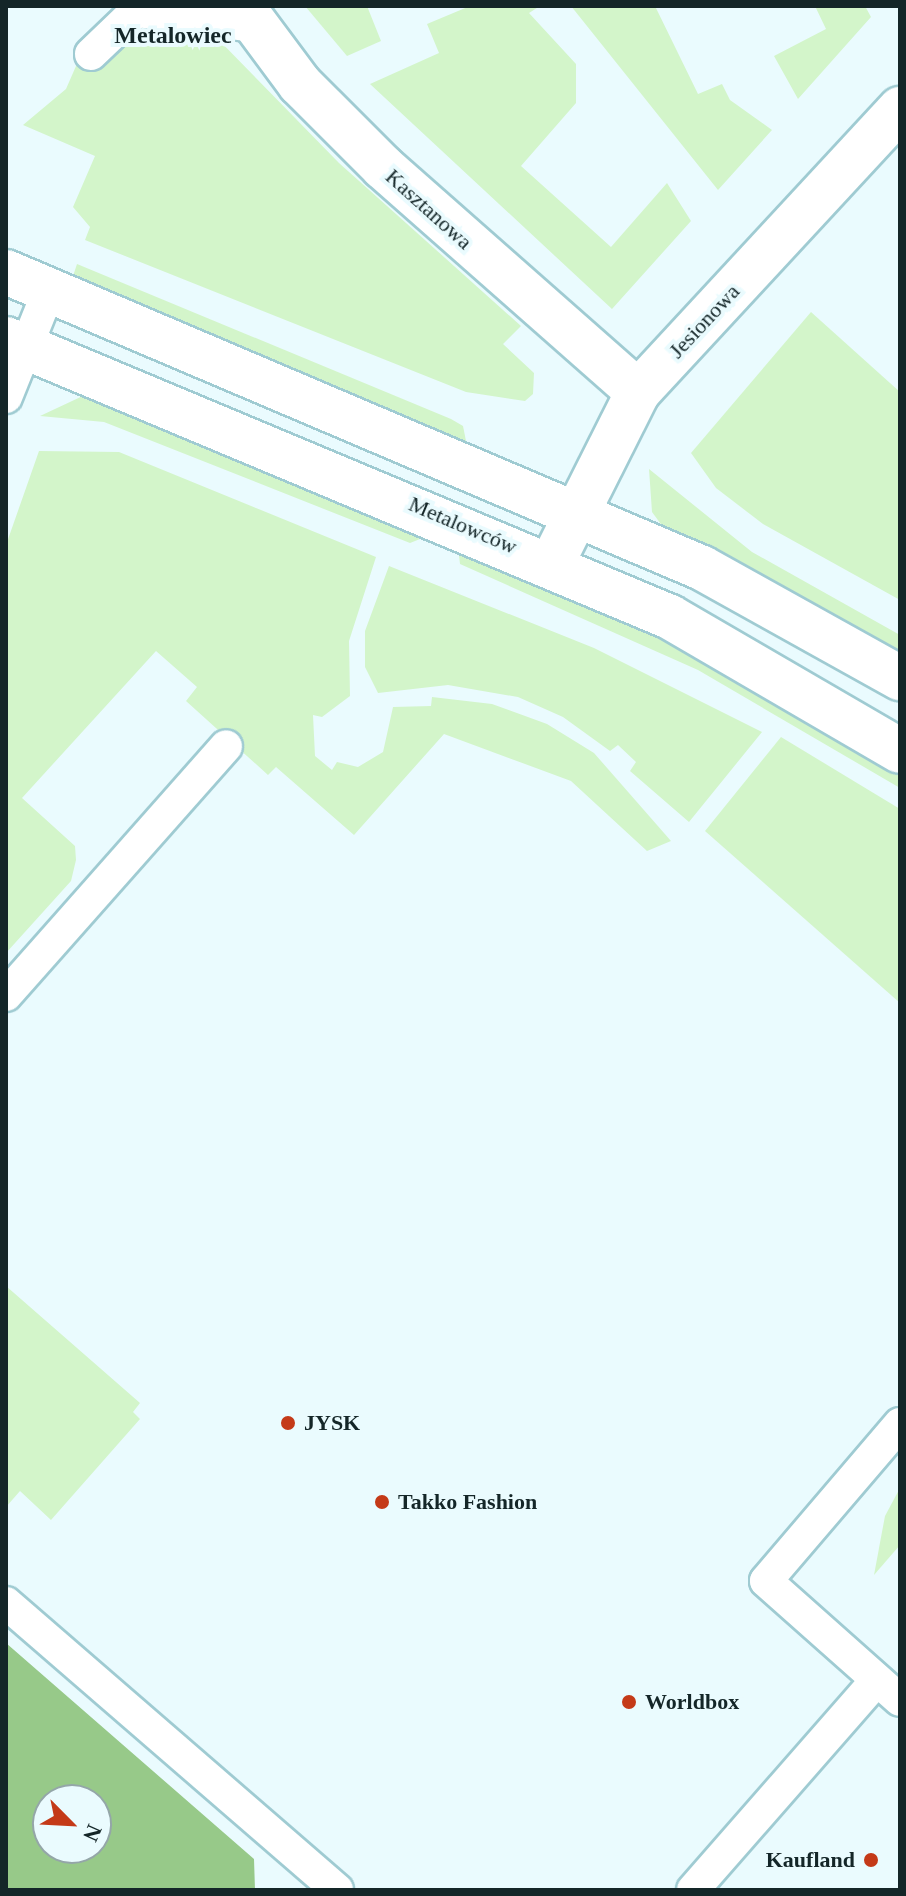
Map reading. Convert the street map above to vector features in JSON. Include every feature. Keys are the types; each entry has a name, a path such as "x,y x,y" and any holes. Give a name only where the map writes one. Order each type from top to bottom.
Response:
{"street":[{"name":"Kasztanowa","path":"249,16 383,167 638,392"},
{"name":"Jesionowa","path":"552,563 638,392 900,109"},
{"path":"6,272 702,568 900,678"},
{"name":"Metalowców","path":"16,343 552,563 775,673 900,751"}],"lane":[{"path":"91,54 136,11 178,9 249,16"},
{"path":"6,397 16,343 49,290"},
{"path":"6,995 226,746"},
{"path":"693,1890 889,1690 766,1581 900,1424"},
{"path":"6,1603 337,1890"}],"green space":[{"path":"305,6 367,6 381,41 347,56"},
{"path":"470,6 540,6 529,13 576,64 576,103 521,166 611,247 667,183 691,221 612,309 370,84 439,53 427,24"},
{"path":"571,6 655,6 698,94 722,84 730,100 772,130 718,190"},
{"path":"815,6 865,6 871,17 798,99 774,56 826,29"},
{"path":"152,23 213,34 339,163 521,326 503,344 534,373 533,394 525,401 466,392 85,240 90,227 73,207 95,156 23,125 66,89 83,50 111,59 131,29"},
{"path":"77,264 451,419 463,426 467,446 79,285 73,276"},
{"path":"811,312 900,392 900,600 763,524 716,488 691,453"},
{"path":"87,394 425,537 410,543 104,422 40,416"},
{"path":"39,451 119,452 376,557 349,641 350,696 322,717 313,715 315,756 332,770 337,762 358,767 383,752 393,707 431,706 432,697 492,704 547,724 594,753 671,841 647,851 571,781 444,734 354,835 276,767 268,775 186,701 197,687 156,651 22,798 75,846 76,860 71,881 6,953 6,545"},
{"path":"649,469 752,552 900,635 900,656 663,527 652,512"},
{"path":"458,547 627,617 900,767 900,788 698,670 460,564"},
{"path":"389,566 594,648 762,732 689,822 630,771 636,762 618,745 610,751 563,717 518,697 448,685 378,693 365,667 365,631"},
{"path":"781,737 900,809 900,1003 705,831"},
{"path":"6,1286 140,1403 133,1412 140,1419 51,1520 20,1491 6,1507"},
{"path":"900,1488 900,1545 874,1575 885,1516"},
{"path":"6,1643 254,1859 255,1890 6,1890"}],"place":[{"name":"JYSK","path":"288,1423"},
{"name":"Takko Fashion","path":"382,1502"},
{"name":"Worldbox","path":"629,1702"},
{"name":"Kaufland","path":"871,1860"}],"district":[{"name":"Metalowiec","path":"173,36"}]}
